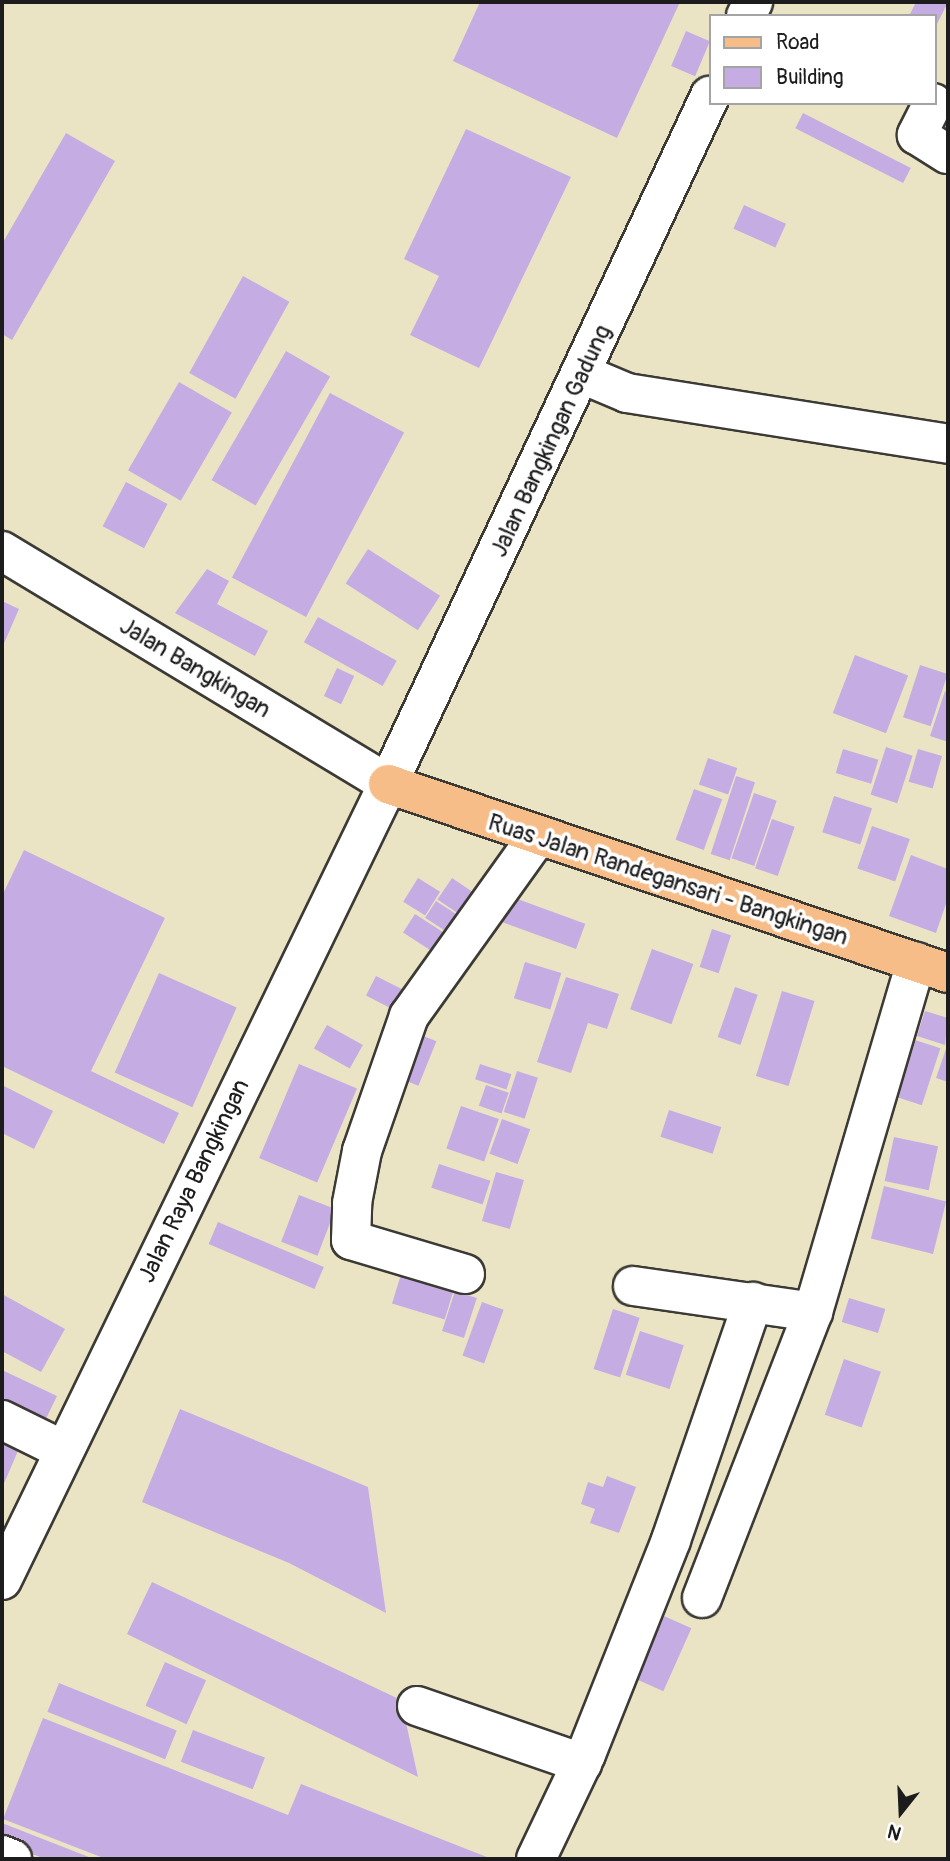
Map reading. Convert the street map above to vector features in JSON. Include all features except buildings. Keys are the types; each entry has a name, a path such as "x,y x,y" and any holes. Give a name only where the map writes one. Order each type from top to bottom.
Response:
{"main road":[{"name":"Ruas Jalan Randegansari - Bangkingan","path":"388,784 537,837 932,968"}],"street":[{"path":"936,98 948,73"},
{"name":"Jalan Bangkingan Gadung","path":"388,784 708,100"},
{"path":"932,105 917,135 948,154"},
{"path":"582,374 626,393 948,444"},
{"name":"Jalan Bangkingan","path":"2,551 388,784"},
{"name":"Jalan Raya Bangkingan","path":"2,1580 388,784"},
{"path":"465,1274 351,1240 352,1203 362,1151 409,1016 537,837"},
{"path":"702,1598 813,1312 932,968"},
{"path":"633,1286 813,1312"},
{"path":"536,1859 582,1763 671,1540 753,1302"},
{"path":"2,1420 63,1450"},
{"path":"417,1706 582,1763"},
{"path":"2,1855 12,1859"}]}
